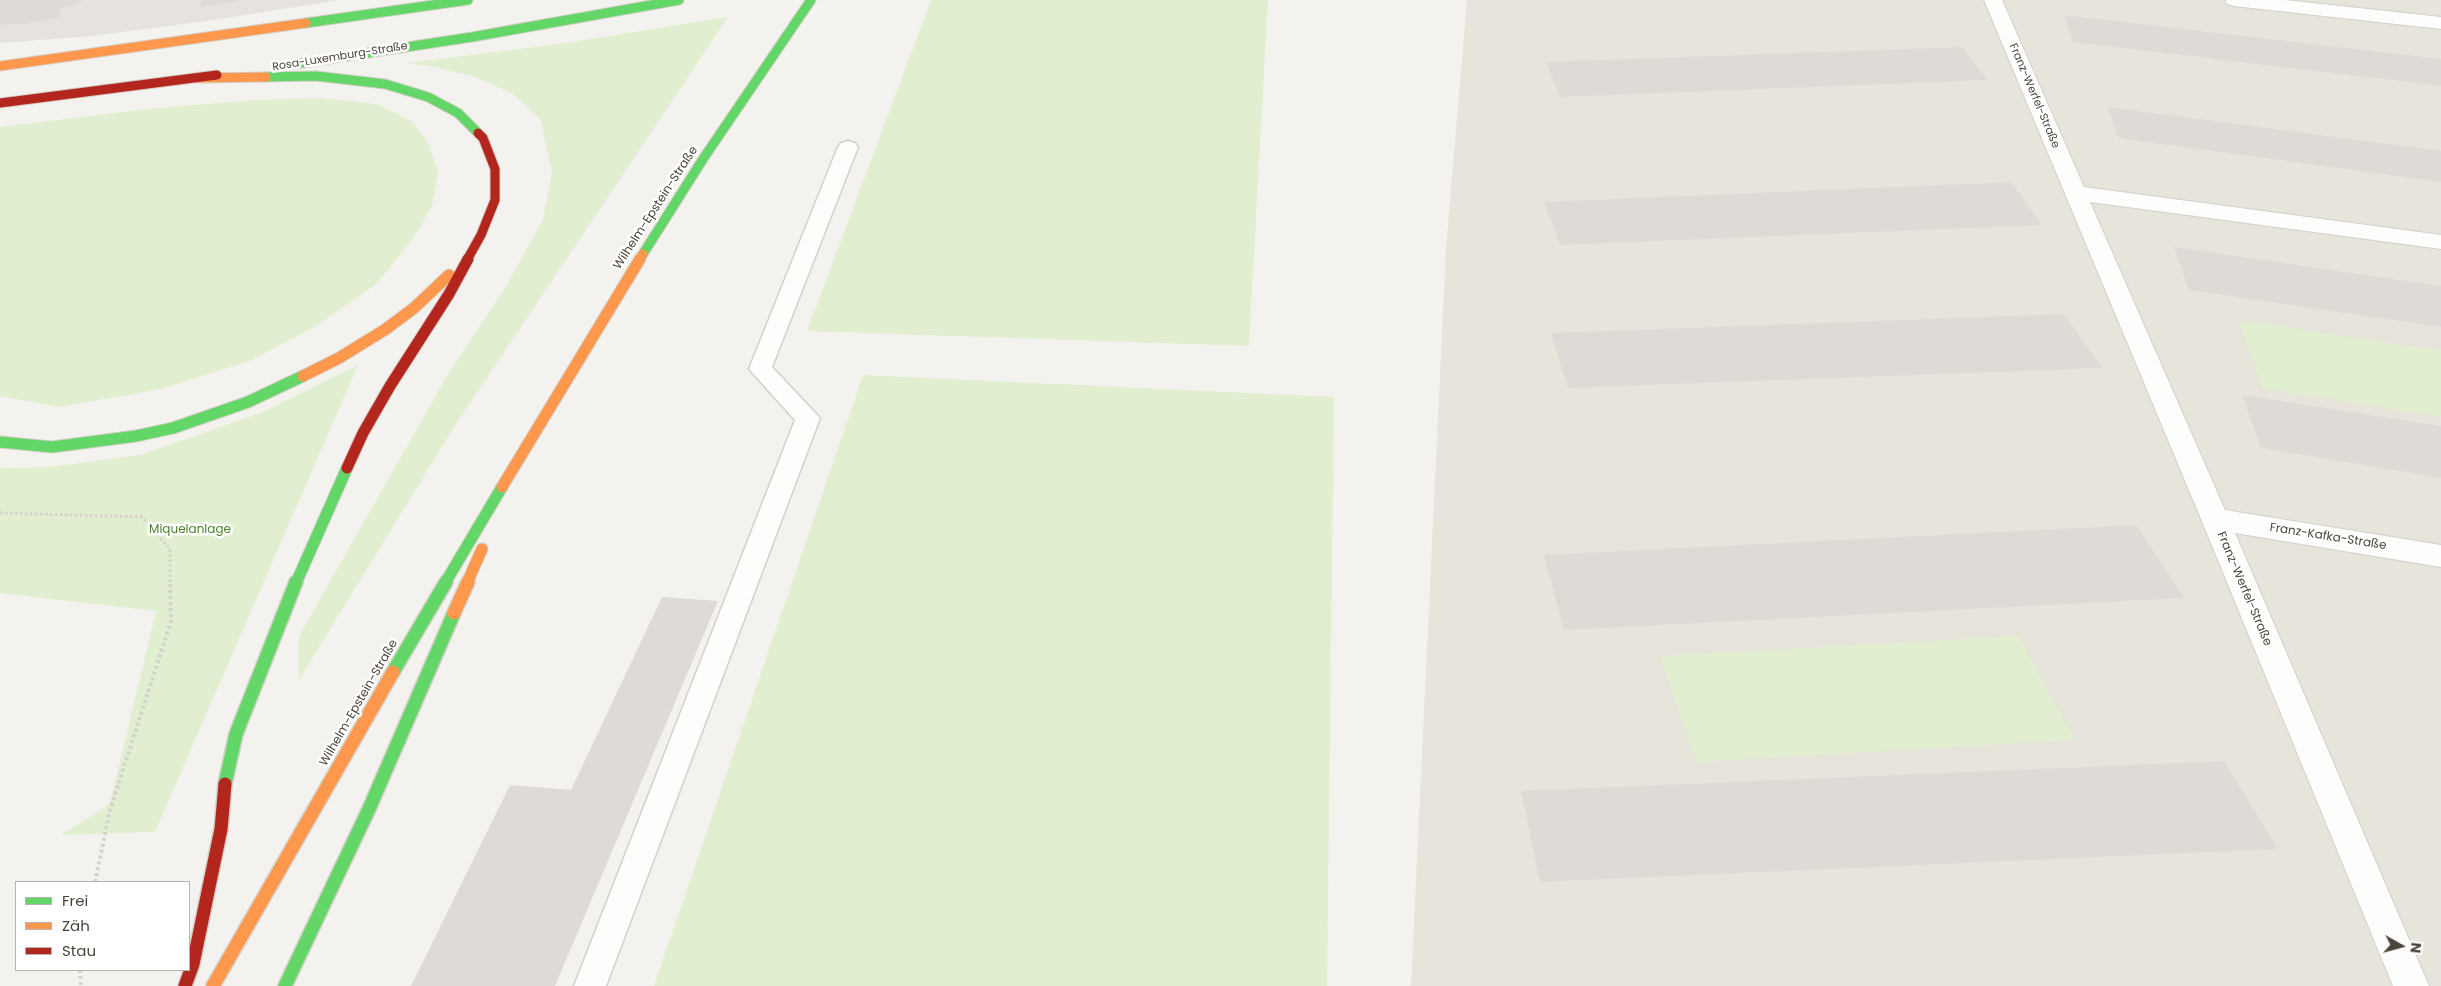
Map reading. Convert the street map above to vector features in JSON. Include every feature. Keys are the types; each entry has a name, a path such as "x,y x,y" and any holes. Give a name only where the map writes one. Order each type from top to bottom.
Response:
{"main road":[{"path":"0,66 468,0"},
{"name":"Rosa-Luxemburg-Straße","path":"0,103 198,78 472,37 679,0"},
{"name":"Wilhelm-Epstein-Straße","path":"213,986 336,768 608,308 703,159 811,0"},
{"path":"185,986 193,964 221,829 224,787 236,734 285,607 363,433 390,386 449,294 481,234 495,200 495,169 483,138 458,113 444,105 407,90 360,80 316,76 198,78"},
{"path":"0,442 52,447 136,436 213,415 284,386 386,329 414,308 443,281 481,234"},
{"name":"Wilhelm-Epstein-Straße","path":"285,986 369,809 532,435"}],"street":[{"name":"Franz-Werfel-Straße","path":"1993,0 2215,519 2411,986"},
{"path":"2234,0 2441,23"},
{"path":"2075,193 2441,242"},
{"name":"Franz-Kafka-Straße","path":"2215,519 2441,556"}],"lane":[{"path":"590,986 808,418 760,369 848,147"}],"path":[{"path":"0,513 142,517 170,549 171,621 110,810 95,881"},
{"path":"80,971 80,986"}],"shaded area":[{"path":"0,0 339,0 214,20 91,36 0,43"},
{"path":"1467,0 2441,0 2441,986 1411,986 1446,249"}],"green space":[{"path":"931,0 1268,0 1249,346 807,331"},
{"path":"728,17 454,427 299,680 299,636 448,374 507,285 543,219 552,173 541,120 512,93 475,77 436,67 407,63 559,44"},
{"path":"321,98 377,104 410,120 428,142 438,172 432,207 411,241 376,284 313,328 249,361 161,389 58,407 0,396 0,127 148,109 254,100"},
{"path":"2238,320 2441,351 2441,417 2263,388"},
{"name":"Miquelanlage","path":"358,365 155,832 61,835 110,804 156,611 0,593 0,468 51,467 140,455 258,414"},
{"path":"863,375 1334,397 1327,986 654,986"},
{"path":"2018,636 2075,740 1696,762 1660,656"}],"building":[{"path":"0,0 85,0 59,9 61,17 23,24 0,25"},
{"path":"202,0 238,0 238,1 200,7"},
{"path":"2064,15 2441,59 2441,86 2073,42"},
{"path":"1961,47 1988,80 1560,97 1546,62"},
{"path":"2108,107 2441,151 2441,182 2118,138"},
{"path":"2011,182 2042,225 1560,245 1544,202"},
{"path":"2174,247 2441,286 2441,327 2189,290"},
{"path":"2064,314 2102,368 1568,388 1551,333"},
{"path":"2242,395 2441,426 2441,478 2261,448"},
{"path":"2136,525 2184,598 1564,630 1544,555"},
{"path":"662,597 718,601 555,986 411,986 510,785 571,790"},
{"path":"2224,761 2278,849 1540,882 1521,791"}],"traffic: fast":[{"path":"306,23 468,0"},
{"path":"296,64 472,37 679,0"},
{"path":"643,254 703,159 811,0"},
{"path":"266,77 316,76 385,84 428,97 458,113 478,133"},
{"path":"0,442 52,447 136,436 173,428 248,402 303,376"},
{"path":"225,784 236,734 285,607 347,468"},
{"path":"393,672 502,487"},
{"path":"285,986 369,809 454,613"}],"traffic: slow":[{"path":"0,66 306,23"},
{"path":"198,78 266,77"},
{"path":"502,487 643,254"},
{"path":"303,376 339,358 386,329 414,308 449,275"},
{"path":"454,613 482,549"},
{"path":"213,986 393,672"}],"traffic: jam":[{"path":"0,103 217,75"},
{"path":"347,468 363,433 390,386 449,294 481,235 495,200 495,169 483,138 478,133"},
{"path":"185,986 193,964 221,829 225,784"}]}
